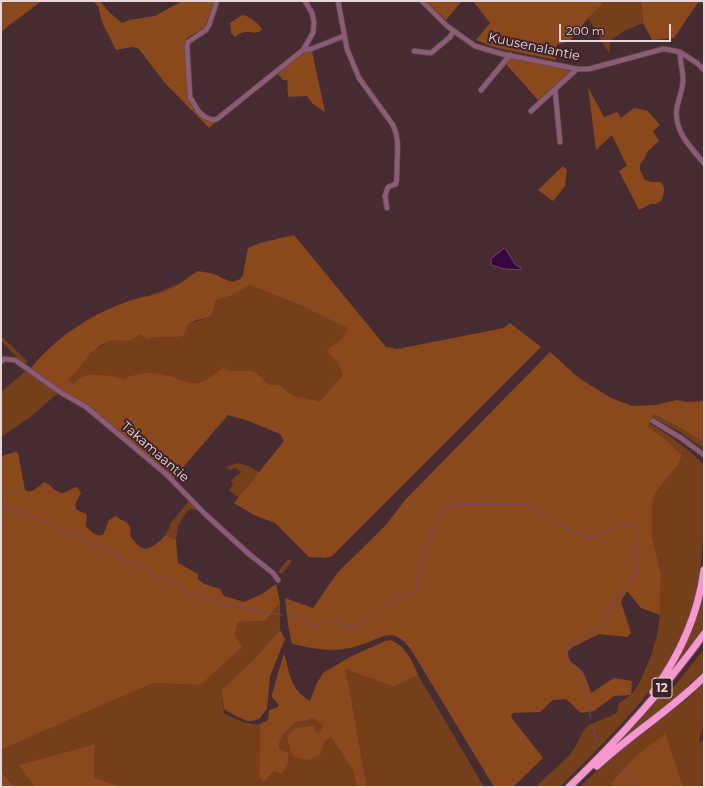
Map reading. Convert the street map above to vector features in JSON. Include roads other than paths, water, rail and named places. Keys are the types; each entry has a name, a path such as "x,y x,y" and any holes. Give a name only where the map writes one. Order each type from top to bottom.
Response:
{"highway":[{"path":"617,739 656,688 684,641 698,602 704,570"},
{"name":"12","path":"569,787 617,739 670,679 704,634"},
{"path":"572,787 623,744 673,705 704,677"}],"street":[{"path":"217,1 209,25 200,34 188,42 187,46 190,97 199,112 212,120 217,119 302,50 313,33 314,22 312,14 305,1"},
{"path":"338,1 347,49 360,78 397,133 397,177 396,184 388,187 385,196 387,208"},
{"name":"Kuusenalantie","path":"422,1 447,26 476,46 510,55 577,69 589,69 663,50 680,52"},
{"path":"414,51 431,53 450,37 454,31"},
{"path":"302,50 312,49 344,36"},
{"path":"680,52 697,63 704,70"},
{"path":"680,52 683,80 682,92 677,108 677,120 687,144 704,162"},
{"path":"481,90 510,55"},
{"path":"531,111 577,69"},
{"path":"554,89 560,142"},
{"name":"Takamaantie","path":"3,361 15,360 60,392 86,407 166,474 205,514 273,573 278,580"},
{"path":"653,421 704,455"},
{"path":"693,447 704,459"}],"waterway":[{"path":"1,503 97,546 199,597 217,603 282,615"},
{"path":"290,616 302,618 312,626 317,626 330,619 348,627 357,626 363,623 375,612 392,602 415,594 423,553 437,525 440,515 452,504 526,505 533,508 549,521 586,537 600,534 620,526 627,525 633,527 639,531 636,554 637,568 633,578 617,598 601,625 566,650 568,660 578,668 582,674 589,703 590,717"},
{"path":"593,725 596,742"},
{"path":"620,765 632,781 640,787"}]}
